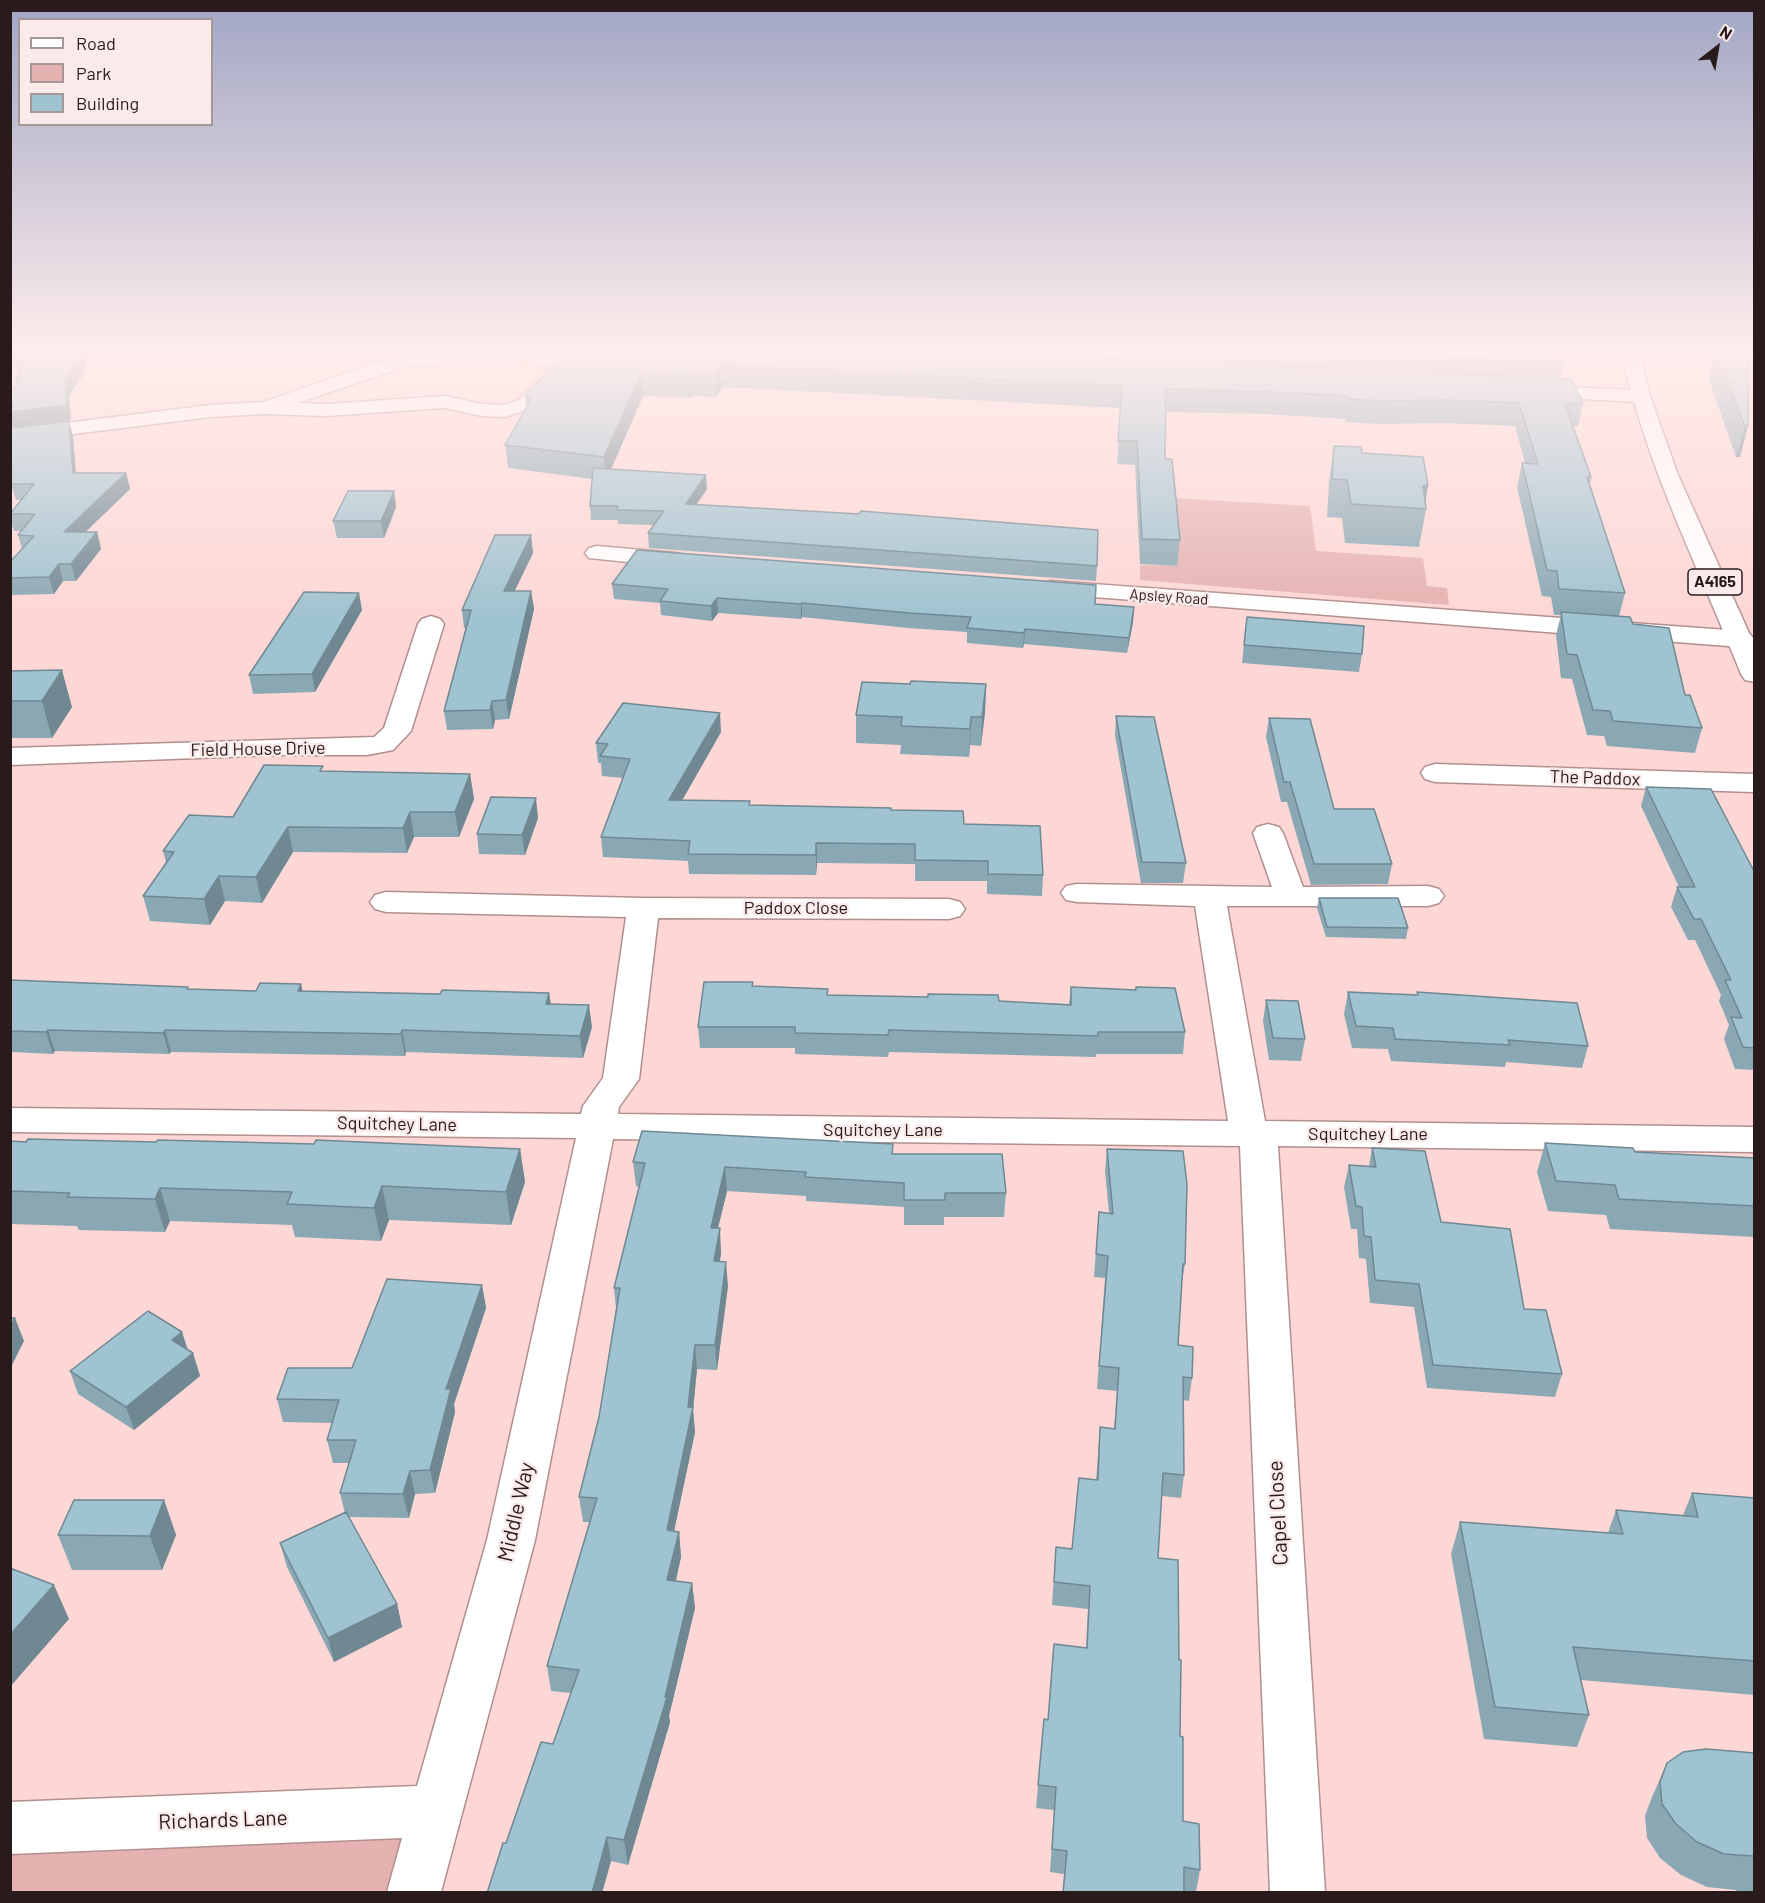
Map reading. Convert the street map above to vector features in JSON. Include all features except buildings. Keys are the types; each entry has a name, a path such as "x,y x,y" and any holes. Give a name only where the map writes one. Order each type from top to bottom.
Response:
{"street":[{"name":"A4165","path":"1654,439 1673,492 1755,674"},
{"path":"597,553 704,562"},
{"name":"Apsley Road","path":"1024,586 1741,639"},
{"name":"Field House Drive","path":"10,757 279,747 367,747 383,744 397,731 430,628 401,632"},
{"name":"The Paddox","path":"1436,773 1755,783"},
{"path":"1268,833 1291,897"},
{"path":"1077,893 1209,897 1428,896"},
{"path":"1209,897 1253,1133"},
{"name":"Paddox Close","path":"386,902 643,908 949,909"},
{"path":"597,1126 601,1106 621,1079 643,908"},
{"name":"Squitchey Lane","path":"10,1120 1755,1139"},
{"name":"Middle Way","path":"414,1893 511,1540 597,1126"},
{"name":"Capel Close","path":"1253,1133 1298,1893"},
{"name":"Richards Lane","path":"10,1828 436,1811"}],"green space":[{"path":"1172,498 1310,506 1316,551 1423,558 1427,586 1447,588 1449,605 1140,580 1140,565 1177,566"},
{"path":"403,1835 386,1892 11,1892 10,1848"}]}
